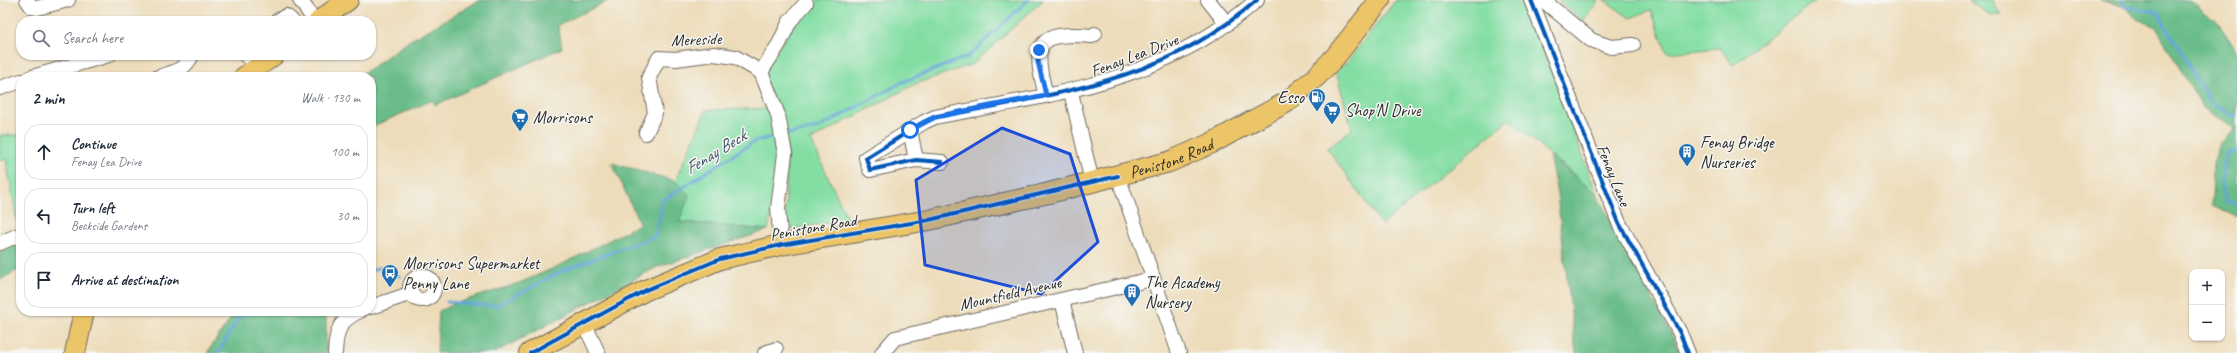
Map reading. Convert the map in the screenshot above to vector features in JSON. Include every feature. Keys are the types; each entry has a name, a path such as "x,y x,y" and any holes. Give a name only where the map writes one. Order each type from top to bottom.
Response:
{"highway":[{"path":"326,16 348,0"},
{"name":"Penistone Road","path":"530,353 646,290 692,269 720,259 781,245 929,220 1118,176 1169,162 1212,143 1286,102 1316,77 1335,57 1380,0"},
{"path":"75,353 83,316"}],"street":[{"path":"27,0 32,7 37,8 68,0"},
{"path":"300,0 311,16"},
{"path":"1208,0 1227,24"},
{"name":"Fenay Lea Drive","path":"942,162 916,160 870,170 866,158 910,130 935,117 1046,95 1072,92 1155,65 1201,41 1227,24 1257,0"},
{"name":"Fenay Lane","path":"1531,0 1620,223 1680,333 1688,353"},
{"path":"1543,0 1591,40 1611,47 1633,45"},
{"path":"781,245 778,208 785,154 778,115 761,72 779,44 790,21 806,3"},
{"path":"1046,95 1038,62 1039,50 1052,37 1074,31 1092,36 1095,34"},
{"name":"Mereside","path":"646,133 655,112 649,77 659,58 676,59 714,54 736,57 761,72"},
{"path":"50,72 92,60"},
{"path":"175,72 188,64 190,60"},
{"path":"0,88 16,83"},
{"path":"1072,92 1092,182"},
{"path":"910,130 916,160"},
{"path":"1118,176 1178,353"},
{"path":"0,243 16,236"},
{"name":"Mountfield Avenue","path":"882,353 895,338 1152,279"},
{"path":"376,305 412,293"},
{"path":"1062,300 1075,353"},
{"path":"336,353 337,335 341,324 348,316"},
{"path":"584,325 598,353"}],"highlighted area":[{"path":"1002,128 1070,154 1098,242 1041,294 925,265 916,180"}],"green space":[{"path":"480,0 610,0 558,25 562,48 435,105 433,100 376,125 376,72 365,72 409,41"},
{"path":"820,0 1043,0 973,64 915,84 811,140 848,220 785,230 787,152 763,72 807,4"},
{"path":"1396,0 1525,0 1597,195 1509,119 1382,225 1327,148 1352,129 1336,72 1348,61"},
{"path":"1558,0 1599,0 1583,21"},
{"path":"1604,0 1816,0 1733,65 1720,48 1667,53 1651,10 1630,18"},
{"path":"1969,0 1991,0 2002,14 1989,15"},
{"path":"2100,0 2191,0 2221,27 2237,52 2237,217 2212,206 2213,163 2220,144 2235,129 2202,107 2156,27 2137,19 2126,7"},
{"path":"774,108 782,155 768,230 679,222 675,181 706,110"},
{"path":"0,135 16,135 16,216 6,159 0,160"},
{"path":"1549,155 1597,195 1672,335 1679,353 1576,353 1557,194"},
{"path":"612,163 675,181 689,195 679,222 768,230 657,267 494,353 437,353 439,311 532,278 579,256 640,224"},
{"path":"16,243 16,271 0,280 0,251"},
{"path":"233,316 326,316 326,353 207,353"}],"waterway":[{"name":"Fenay Beck","path":"785,135 818,128 903,82 969,56 1028,0"},
{"path":"2121,0 2126,7 2157,11 2209,100 2232,116 2237,116"},
{"name":"Fenay Beck","path":"447,302 496,306 564,270 655,236 663,200 755,141 778,136"},
{"path":"2237,150 2226,154 2221,187 2226,201 2237,204"},
{"name":"Fenay Beck","path":"376,269 387,266 400,277"},
{"name":"Fenay Beck","path":"218,353 241,316"}],"cycle path":[{"path":"942,162 916,160 870,170 866,158 924,122 935,117 1064,92 1105,81 1145,67 1184,50 1221,28 1257,0"},
{"path":"1531,0 1619,223 1680,333 1688,353"},
{"path":"530,353 646,290 720,259 781,245 929,220 1118,176"}],"place":[{"name":"Esso","path":"1317,112"},
{"name":"Shop'N Drive","path":"1332,125"},
{"name":"Morrisons","path":"520,132"},
{"name":"Fenay Bridge Nurseries","path":"1687,167"},
{"name":"Morrisons Supermarket Penny Lane","path":"390,288"},
{"name":"The Academy Nursery","path":"1132,307"}],"route":[{"path":"910,130 935,117 1046,95 1038,68 1039,50"}]}
